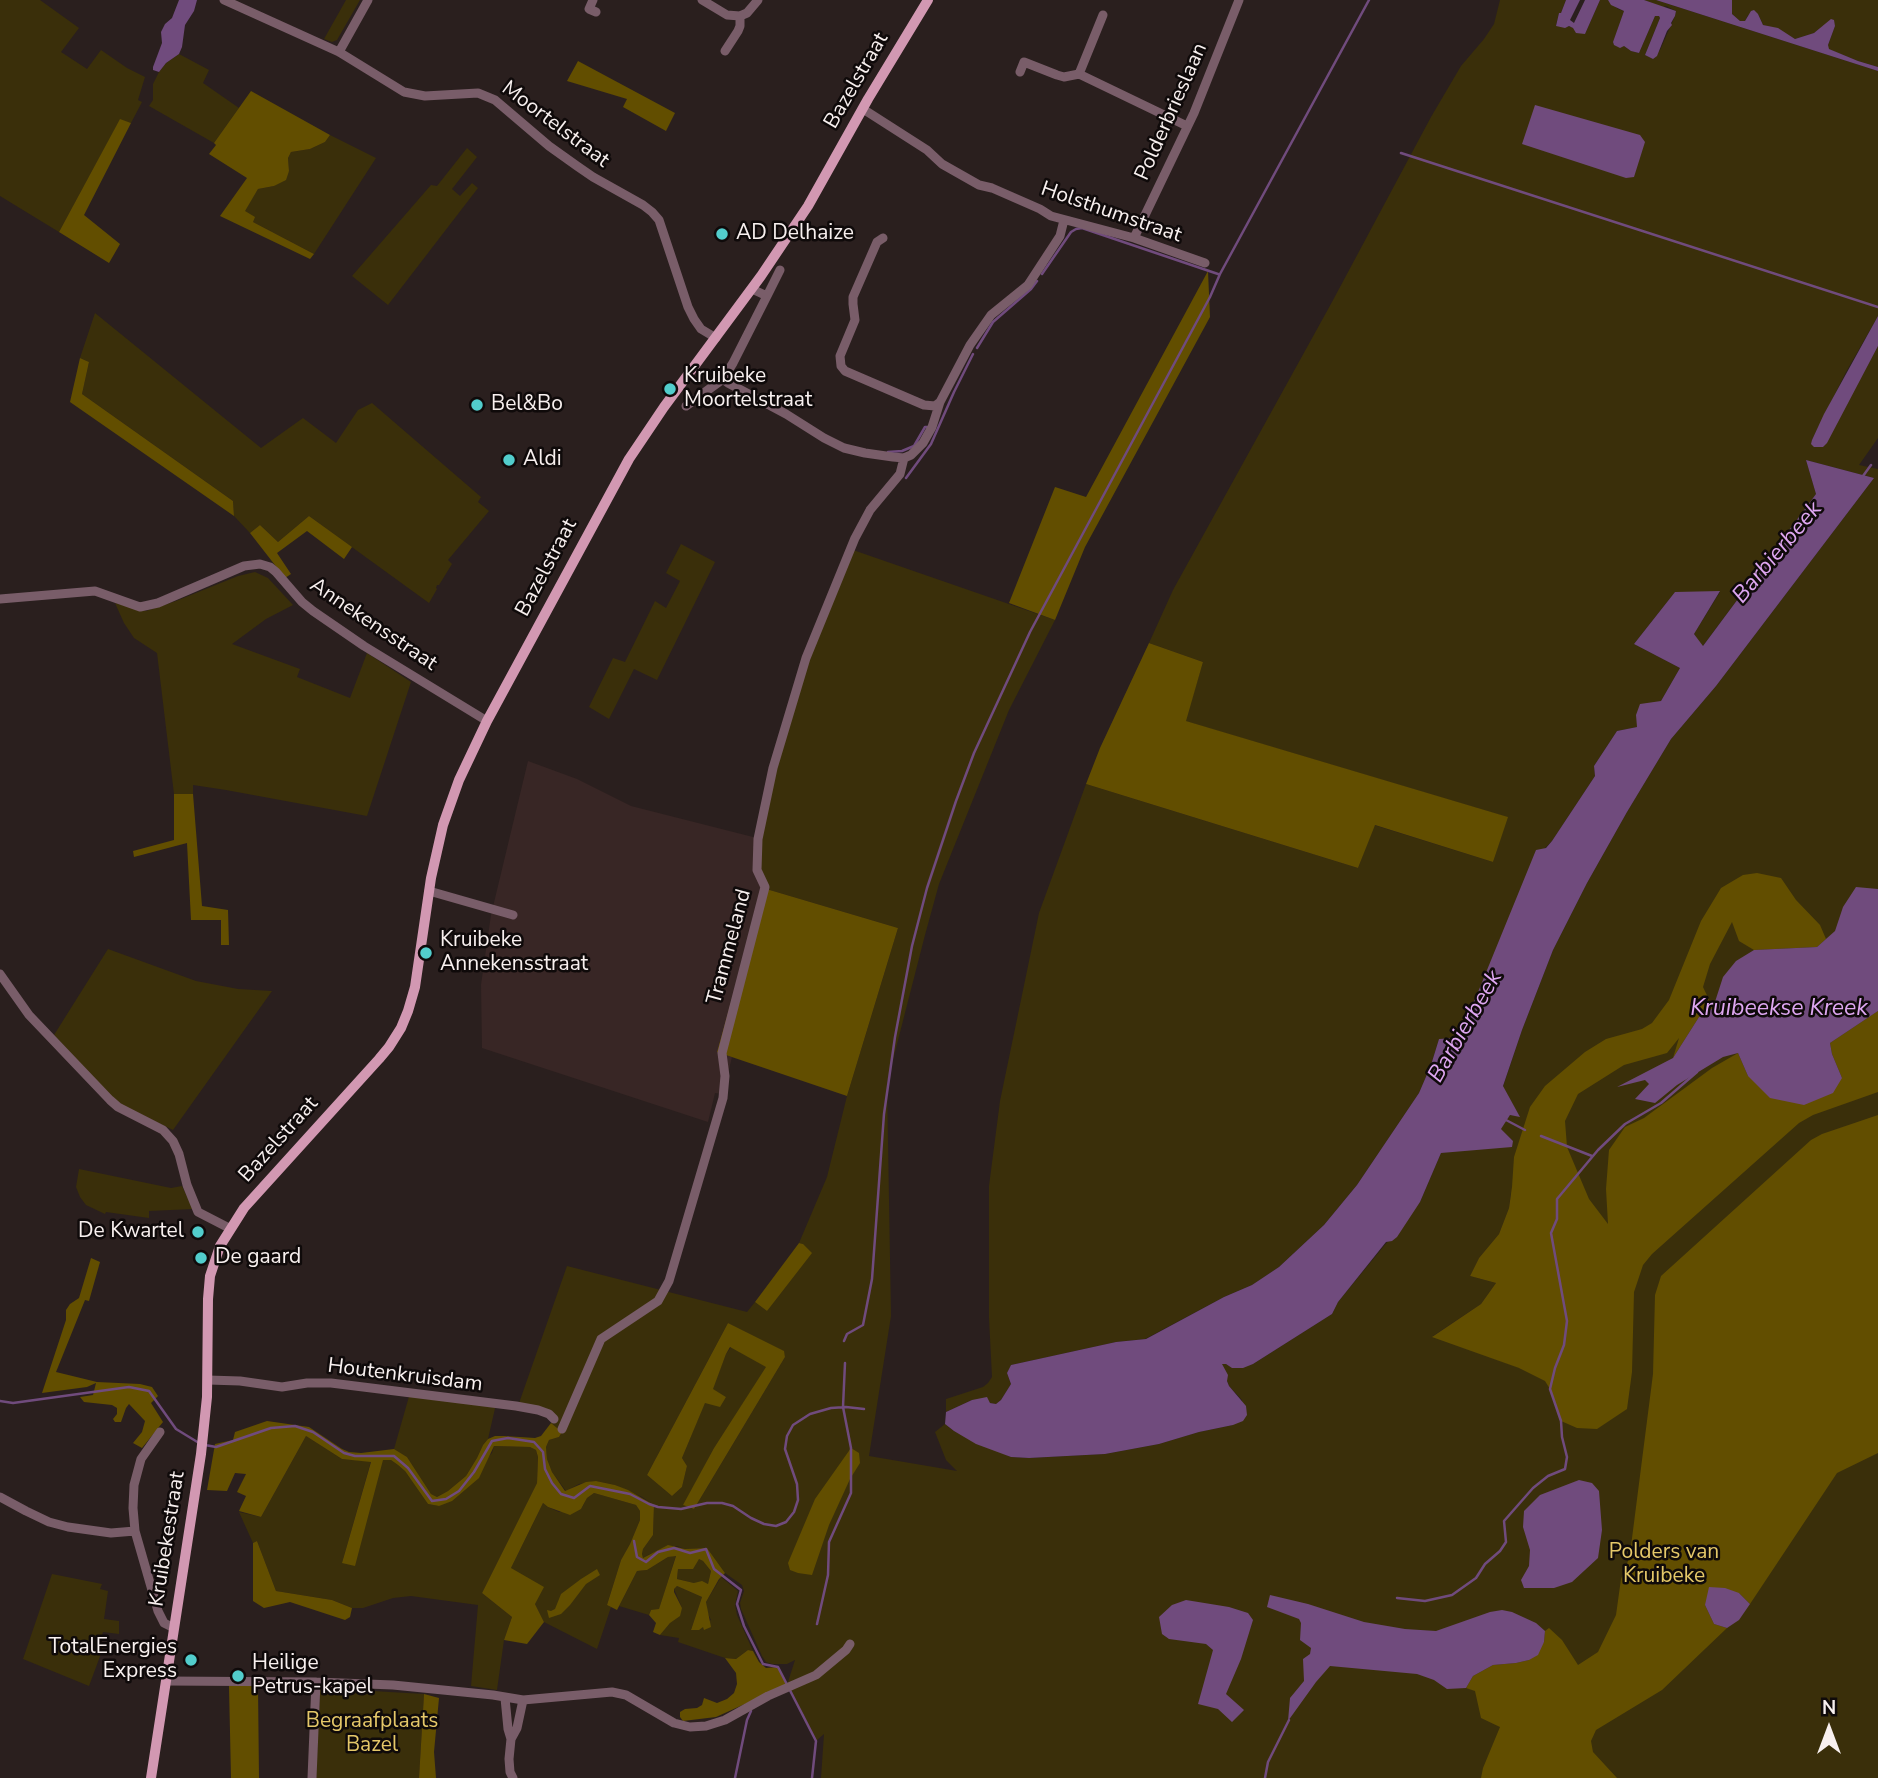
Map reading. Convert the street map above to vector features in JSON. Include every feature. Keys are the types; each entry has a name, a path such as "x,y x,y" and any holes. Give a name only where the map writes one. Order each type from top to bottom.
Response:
{"main road":[{"name":"Bazelstraat","path":"204,1430 210,1276 229,1228 389,1046 401,1028 415,987 429,891 443,825 459,780 487,721 629,459 664,407 752,289 808,206 928,0"},
{"name":"Kruibekestraat","path":"151,1778 204,1430"}],"street":[{"name":"Moortelstraat","path":"224,0 339,52 404,92 425,96 468,92 487,95 505,107 549,146 593,177 652,212 659,220 694,319 701,329 716,338"},
{"path":"339,52 368,0"},
{"path":"702,0 727,15 740,16 747,13 758,0"},
{"name":"Polderbrieslaan","path":"1134,238 1187,126 1239,0"},
{"path":"1079,74 1103,15"},
{"path":"725,51 738,31 740,16"},
{"path":"1020,72 1024,62 1057,75 1079,74 1187,126"},
{"name":"Holsthumstraat","path":"863,109 926,150 942,164 979,185 992,188 1051,216 1134,238 1205,263"},
{"name":"Trammeland","path":"562,1429 601,1339 658,1301 669,1281 723,1098 725,1076 722,1053 765,887 757,870 758,839 773,768 806,658 855,538 870,510 900,474 904,458 923,443 940,402 970,345 998,308 1028,285 1060,236 1064,220"},
{"path":"883,238 877,242 853,297 855,320 841,356 841,366 845,371 924,405 935,406 940,402"},
{"path":"685,406 723,379 760,313 780,270"},
{"path":"752,289 767,296"},
{"path":"723,379 844,448 904,458"},
{"name":"Annekensstraat","path":"0,599 95,591 140,607 158,603 244,566 260,564 276,572 313,611 364,646 487,721"},
{"path":"429,891 513,915"},
{"path":"0,974 29,1015 110,1100 118,1107 163,1130 173,1141 198,1212 229,1228"},
{"name":"Houtenkruisdam","path":"208,1380 282,1387 331,1383 516,1406 549,1414 554,1419"},
{"path":"160,1432 141,1459 134,1485 133,1508 135,1531 158,1611 164,1623 174,1628"},
{"path":"0,1497 50,1522 68,1527 111,1533 135,1531"},
{"path":"166,1681 316,1682 434,1689 523,1700 612,1692 626,1695 674,1723 690,1727 716,1723 737,1715 822,1671 850,1644"},
{"path":"312,1778 316,1682"},
{"path":"505,1698 508,1729 512,1739"},
{"path":"513,1778 509,1759 523,1700"}],"shaded area":[{"path":"528,761 577,779 631,806 757,838 763,888 718,1052 732,1057 723,1094 715,1093 708,1122 482,1048 481,985 491,915"}],"green space":[{"path":"0,0 40,0 79,28 61,52 87,69 101,50 145,77 138,100 142,102 131,123 120,120 59,232 0,196"},
{"path":"346,0 360,0 337,40 332,42 324,39"},
{"name":"Polders van Kruibeke","path":"1500,0 1566,0 1556,25 1572,27 1585,34 1600,0 1608,0 1624,11 1613,43 1631,51 1639,53 1655,16 1659,16 1645,55 1653,59 1660,50 1676,11 1644,0 1656,0 1878,71 1878,316 1812,440 1823,447 1878,346 1878,438 1859,465 1878,469 1878,1778 821,1778 824,1734 816,1741 787,1685 795,1660 787,1664 766,1662 741,1609 744,1591 742,1585 725,1573 707,1548 685,1549 677,1546 643,1558 643,1549 653,1535 654,1505 615,1485 596,1481 579,1484 566,1491 552,1472 546,1447 549,1440 559,1437 562,1432 551,1423 554,1419 518,1406 567,1266 747,1312 755,1302 767,1311 803,1244 799,1243 827,1177 847,1096 898,928 763,888 754,871 797,675 853,550 1055,620 1009,710 939,884 887,1083 891,1316 869,1456 957,1471 946,1460 935,1432 945,1424 954,1431 1011,1457 1029,1458 1105,1454 1159,1444 1233,1425 1242,1400 1229,1386 1221,1364 1233,1368 1253,1364 1332,1314 1338,1302 1420,1202 1441,1153 1513,1141 1500,1129 1510,1115 1519,1116 1503,1087 1553,950 1587,883 1671,739 1716,686 1874,478 1806,460 1816,494 1702,647 1694,634 1720,592 1675,592 1634,644 1680,668 1661,701 1637,727 1617,731 1594,766 1595,776 1552,841 1543,850 1455,1038 1439,1039 1419,1093 1357,1185 1324,1225 1279,1267 1252,1285 1145,1339 1116,1342 1011,1365 1007,1373 1011,1384 996,1404 972,1400 946,1412 946,1399 983,1387 992,1377 989,1186 1000,1101 1039,913 1086,784 1358,868 1374,825 1493,862 1507,817 1185,721 1203,662 1149,643 1173,590 1431,117 1461,66 1494,24","holes":["1511,1193 1520,1368 1433,1336 1481,1304 1496,1283 1470,1276 1479,1258 1499,1234 1509,1208","728,1323 783,1351 785,1357 694,1509 684,1505 714,1448 767,1367 731,1347 712,1389 726,1397 705,1402 682,1458 687,1466 682,1487 672,1496 647,1475"]},
{"path":"1732,0 1878,0 1878,67 1828,49 1835,26 1832,19 1814,33 1795,39 1778,29 1763,25 1758,14 1748,15 1745,21 1740,21 1732,14"},
{"path":"179,54 209,70 203,83 239,108 214,143 149,106 153,100 153,84 159,72"},
{"path":"578,61 675,113 666,131 623,107 627,99 567,81"},
{"path":"251,91 330,135 325,142 310,149 291,152 286,180 258,189 245,211 255,217 253,222 314,254 310,259 220,216 247,178 209,154"},
{"path":"120,119 131,123 84,215 120,244 109,263 59,232"},
{"path":"330,135 376,158 314,254 253,222 244,211 258,189 274,186 289,171 288,158 291,152 310,149 325,142"},
{"path":"467,148 477,157 452,189 460,196 472,183 478,188 388,305 352,276 431,185 437,186"},
{"path":"1208,271 1210,317 1085,547 1055,620 1009,603 1055,487 1086,497"},
{"path":"95,313 261,448 303,418 336,443 358,410 372,403 481,497 478,502 489,511 448,560 452,564 437,585 429,603 309,516 278,542 260,525 250,533 234,516 233,501 82,394 89,362 80,358"},
{"path":"80,358 89,362 82,394 233,501 234,516 70,402"},
{"path":"309,516 352,547 344,559 307,531 277,553 291,574 285,578 250,533 260,525 278,542"},
{"path":"681,544 715,562 657,680 634,669 609,719 589,707 613,658 625,662 655,601 666,608 680,581 666,573"},
{"path":"255,572 268,578 293,605 266,619 232,644 300,669 297,677 350,698 367,653 411,682 367,816 193,785 193,794 174,794 157,653 134,638 115,603 146,611"},
{"path":"1149,643 1203,662 1186,721 1508,817 1493,862 1375,825 1358,868 1086,784"},
{"path":"174,794 193,794 202,906 228,910 229,945 221,945 221,920 191,920 187,843 134,857 133,851 174,840"},
{"path":"1757,873 1781,878 1796,900 1820,925 1826,939 1817,947 1754,950 1739,941 1732,922 1710,964 1703,987 1713,1008 1699,1017 1673,1058 1679,1038 1667,1053 1624,1065 1578,1094 1565,1121 1567,1147 1589,1199 1608,1224 1606,1189 1609,1150 1625,1127 1644,1118 1712,1068 1738,1053 1748,1076 1842,1078 1830,1043 1878,1011 1878,1092 1813,1115 1799,1123 1652,1254 1643,1265 1634,1292 1632,1372 1627,1409 1597,1429 1577,1428 1561,1421 1545,1381 1519,1368 1432,1337 1481,1304 1496,1283 1470,1276 1479,1258 1499,1234 1509,1208 1514,1157 1530,1107 1545,1086 1585,1052 1606,1039 1642,1029 1652,1023 1669,1000 1701,921 1721,888 1743,875"},
{"path":"763,888 898,928 847,1096 717,1052"},
{"path":"108,949 196,981 238,989 272,991 173,1130 122,1105 54,1035"},
{"name":"Polders van Kruibeke","path":"1878,1115 1878,1453 1837,1473 1750,1604 1739,1593 1705,1605 1714,1624 1727,1628 1662,1690 1596,1730 1591,1741 1593,1752 1617,1778 1481,1778 1500,1727 1481,1718 1475,1691 1466,1688 1473,1676 1493,1665 1529,1660 1544,1642 1545,1631 1549,1628 1562,1640 1578,1665 1598,1652 1616,1615 1621,1579 1631,1546 1653,1374 1655,1295 1661,1276 1811,1140"},
{"path":"79,1169 171,1188 182,1186 193,1209 149,1211 149,1218 105,1214 86,1205 80,1197 76,1187"},
{"path":"799,1243 812,1253 767,1311 755,1302"},
{"path":"91,1258 100,1262 89,1301 85,1300 56,1372 97,1382 152,1387 158,1396 151,1403 163,1422 142,1448 133,1443 142,1432 145,1421 129,1404 121,1422 115,1422 113,1419 117,1408 84,1402 80,1397 93,1395 96,1383 87,1387 42,1393 66,1320 66,1310 79,1298"},
{"path":"728,1323 784,1351 785,1357 694,1509 683,1505 714,1448 766,1367 730,1347 713,1389 726,1397 720,1407 705,1403 682,1458 687,1466 682,1487 672,1496 647,1475"},
{"path":"410,1393 496,1404 488,1439 466,1476 437,1497 431,1494 407,1457 394,1449"},
{"path":"267,1421 309,1427 349,1452 394,1449 407,1457 431,1494 437,1497 466,1476 488,1439 495,1436 535,1438 541,1436 551,1423 562,1432 559,1437 549,1440 546,1447 547,1459 565,1491 586,1482 596,1481 628,1490 654,1505 653,1535 643,1549 643,1558 668,1545 685,1549 707,1548 725,1573 706,1602 711,1627 691,1630 702,1597 677,1586 674,1592 682,1608 680,1616 660,1635 653,1632 656,1623 649,1615 651,1610 659,1609 676,1556 668,1557 647,1570 637,1571 617,1610 607,1605 621,1560 640,1520 640,1511 636,1505 594,1493 587,1498 581,1509 570,1515 543,1503 511,1568 544,1587 535,1604 544,1622 527,1644 504,1640 512,1617 482,1593 537,1483 538,1457 536,1450 530,1447 494,1446 479,1478 452,1501 439,1506 428,1504 398,1465 391,1460 383,1460 355,1566 342,1563 371,1462 342,1459 306,1436 261,1517 239,1511 246,1496 237,1492 246,1474 235,1473 227,1491 207,1490 215,1444 233,1440 235,1432","holes":["699,1559 711,1571 708,1584 677,1579 678,1569 693,1569"]},
{"path":"306,1436 342,1459 371,1461 342,1563 382,1460 391,1460 398,1465 428,1504 439,1506 492,1453 494,1446 530,1447 536,1450 537,1483 482,1593 512,1617 504,1640 497,1690 471,1686 478,1605 411,1596 393,1598 363,1608 352,1608 332,1600 276,1591 257,1541 253,1543 239,1512 261,1517"},
{"path":"851,1448 859,1453 860,1463 829,1525 812,1575 790,1570 788,1563 815,1499"},
{"path":"594,1493 636,1505 640,1511 640,1520 621,1560 607,1605 611,1607 597,1649 544,1622 511,1568 543,1503 559,1512 581,1509 587,1498"},
{"path":"257,1541 276,1591 332,1600 352,1608 350,1617 345,1620 290,1602 264,1608 253,1601 253,1543"},
{"path":"676,1555 659,1610 651,1610 649,1615 619,1606 637,1571 647,1570"},
{"path":"699,1559 711,1571 708,1584 677,1579 678,1569"},
{"path":"597,1569 600,1575 586,1584 561,1614 549,1618 547,1610 555,1609 561,1594"},
{"path":"52,1574 102,1584 100,1589 108,1591 104,1619 119,1621 119,1634 103,1632 100,1641 105,1643 89,1686 23,1659"},
{"path":"721,1577 738,1591 735,1605 737,1615 753,1651 748,1650 736,1659 725,1658 678,1642 679,1638 660,1635 682,1608 674,1589 677,1586 702,1597 691,1630 711,1620 706,1602"},
{"path":"748,1650 753,1651 766,1668 778,1667 787,1685 716,1717 683,1721 680,1712 697,1708 702,1705 704,1698 717,1703 734,1693 736,1673 725,1658 736,1659"},
{"path":"229,1686 258,1686 259,1778 231,1778"},
{"name":"Begraafplaats Bazel","path":"320,1688 424,1694 419,1778 316,1778"},
{"path":"424,1694 439,1698 434,1752 436,1778 419,1778"}],"water":[{"path":"179,0 197,0 185,25 179,54 159,72 153,70 153,67 162,43 161,32 172,18"},
{"path":"1566,0 1580,0 1570,20 1574,23 1585,0 1600,0 1585,34 1576,33 1569,26 1556,26"},
{"path":"1608,0 1644,0 1676,11 1657,56 1653,59 1645,55 1659,16 1655,16 1639,53 1624,46 1620,48 1613,42 1624,11 1611,5"},
{"path":"1656,0 1732,0 1732,14 1740,21 1745,21 1754,10 1763,25 1778,28 1795,39 1814,33 1831,19 1834,20 1835,26 1829,49 1878,67 1878,71"},
{"path":"1535,105 1640,135 1645,142 1634,177 1626,178 1522,144"},
{"path":"1878,316 1878,346 1827,443 1823,447 1814,447 1812,440 1824,414"},
{"path":"1806,460 1874,478 1716,686 1671,739 1587,883 1553,950 1503,1086 1520,1117 1510,1115 1501,1129 1513,1141 1512,1147 1441,1153 1420,1202 1397,1237 1386,1242 1338,1302 1332,1314 1253,1364 1232,1368 1222,1364 1228,1375 1229,1386 1246,1406 1247,1415 1243,1421 1159,1444 1105,1454 1029,1458 1011,1457 976,1444 945,1424 946,1412 972,1400 987,1397 990,1403 996,1404 1001,1400 1011,1384 1007,1373 1011,1365 1116,1342 1146,1339 1252,1285 1279,1267 1324,1225 1357,1185 1419,1093 1439,1039 1455,1038 1476,997 1536,850 1546,848 1552,841 1595,776 1594,766 1617,731 1637,727 1636,715 1640,704 1661,701 1680,668 1634,644 1675,592 1720,591 1694,634 1703,646 1816,494"},
{"name":"Kruibeekse Kreek","path":"1856,887 1878,889 1878,1011 1830,1043 1842,1078 1833,1093 1804,1105 1770,1098 1748,1076 1738,1053 1723,1057 1677,1085 1655,1103 1635,1099 1649,1084 1645,1080 1617,1087 1673,1058 1699,1017 1713,1008 1723,977 1736,961 1754,950 1817,947 1835,931 1843,907"},
{"path":"1579,1480 1592,1483 1599,1491 1602,1530 1598,1558 1572,1582 1554,1588 1524,1588 1521,1580 1529,1566 1530,1550 1523,1527 1524,1511 1540,1495"},
{"path":"1709,1587 1725,1588 1739,1593 1750,1604 1739,1620 1727,1628 1714,1624 1705,1605"},
{"path":"1270,1595 1364,1622 1405,1629 1436,1631 1502,1610 1536,1623 1545,1631 1544,1642 1538,1655 1516,1663 1493,1665 1473,1676 1466,1688 1447,1689 1434,1680 1417,1674 1330,1666 1288,1721 1290,1698 1304,1681 1303,1659 1310,1654 1311,1648 1300,1640 1299,1619 1267,1607"},
{"path":"1186,1600 1229,1607 1248,1613 1253,1620 1226,1694 1244,1710 1232,1722 1218,1709 1198,1704 1213,1650 1206,1644 1169,1639 1162,1634 1159,1617 1172,1605"}],"waterway":[{"path":"844,1341 847,1334 863,1325 872,1279 884,1114 912,946 927,888 974,753 1030,632 1369,0"},
{"path":"1401,153 1878,307"},
{"path":"1042,274 1071,232 1082,228 1218,274"},
{"path":"977,348 993,322 1037,281"},
{"path":"906,478 931,444 973,354"},
{"path":"888,452 902,451 914,446 927,427"},
{"name":"Barbierbeek","path":"1863,476 1871,465"},
{"name":"Barbierbeek","path":"1397,1598 1425,1601 1452,1595 1476,1578 1506,1542 1504,1521 1533,1488 1548,1476 1565,1469 1567,1457 1561,1421 1550,1389 1564,1345 1567,1321 1551,1233 1557,1219 1557,1199 1598,1150 1625,1124 1661,1103 1697,1072"},
{"path":"1506,1120 1525,1130"},
{"path":"1541,1136 1592,1156"},
{"path":"817,1624 828,1575 829,1542 851,1493 851,1448 843,1407 845,1363"},
{"name":"Barbierbeek","path":"0,1401 13,1403 129,1387 149,1391 176,1429 199,1443"},
{"name":"Barbierbeek","path":"205,1445 216,1447 271,1428 295,1426 313,1432 344,1453 355,1456 394,1456 408,1468 432,1501 446,1499 459,1491 492,1441 508,1438 534,1442 543,1452 545,1469 561,1494 574,1498 590,1486 630,1494 658,1507 681,1509 707,1503 722,1503 733,1506 764,1524 776,1526 786,1522 794,1512 798,1500 797,1484 785,1449 787,1436 793,1425 810,1414 831,1408 864,1409"},
{"path":"634,1541 637,1557 646,1562 658,1552 674,1548 690,1553 706,1549 714,1569 741,1590 737,1604 744,1626 763,1664 778,1667 816,1741 812,1778"},
{"path":"735,1778 751,1711"},
{"path":"1265,1778 1268,1762 1289,1720"}],"place":[{"name":"AD Delhaize","path":"722,234"},
{"name":"Kruibeke Moortelstraat","path":"670,389"},
{"name":"Bel&Bo","path":"477,405"},
{"name":"Aldi","path":"509,460"},
{"name":"Kruibeke Annekensstraat","path":"426,953"},
{"name":"De Kwartel","path":"198,1232"},
{"name":"De gaard","path":"201,1258"},
{"name":"TotalEnergies Express","path":"191,1660"},
{"name":"Heilige Petrus-kapel","path":"238,1676"}]}
